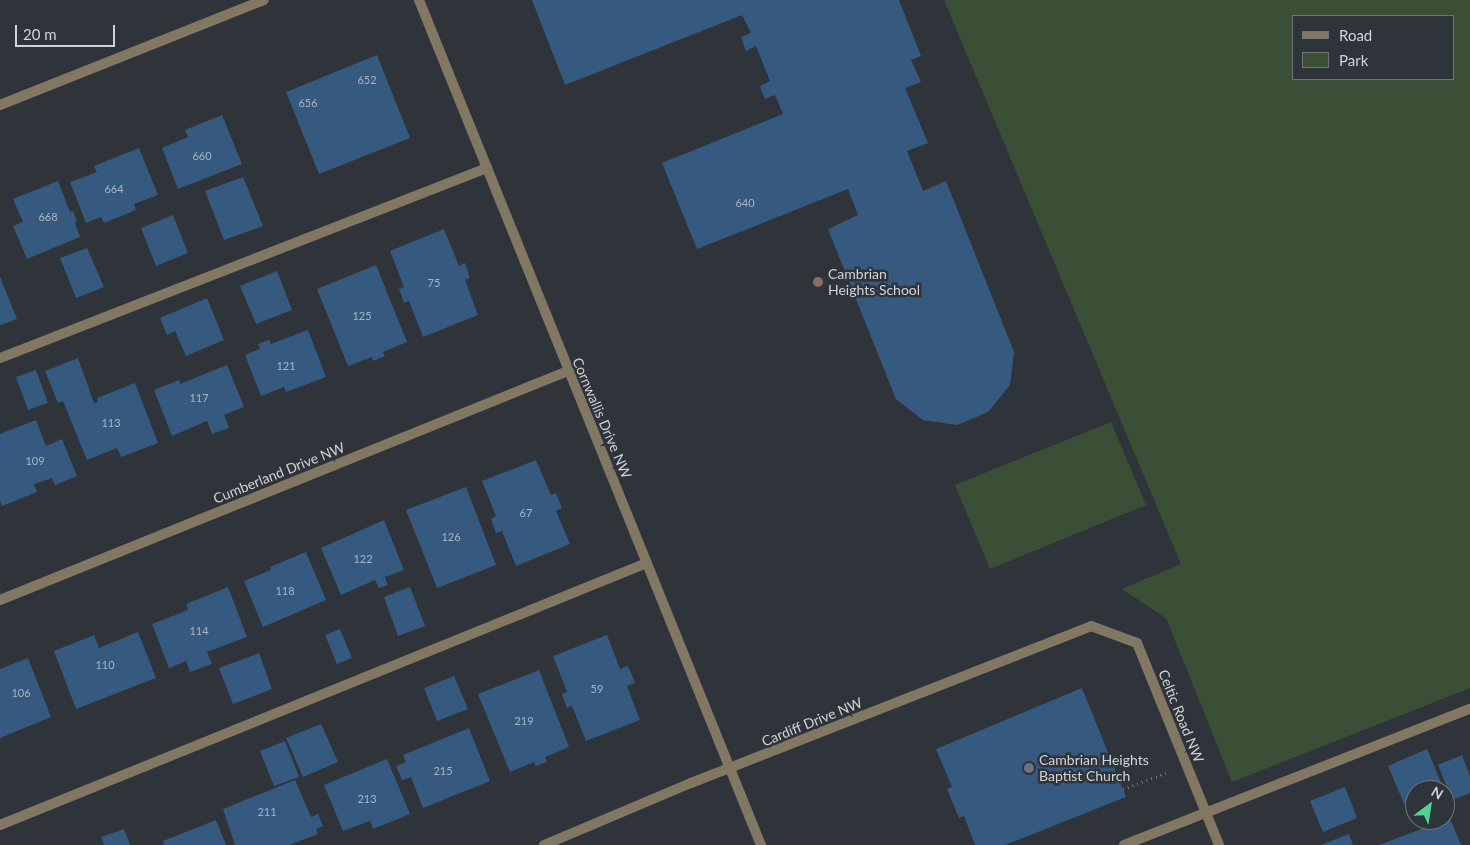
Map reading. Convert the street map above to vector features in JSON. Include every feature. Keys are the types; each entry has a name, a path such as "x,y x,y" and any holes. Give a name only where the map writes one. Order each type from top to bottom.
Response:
{"street":[{"path":"0,105 264,0"},
{"name":"Cornwallis Drive NW","path":"419,0 761,845"},
{"path":"0,358 487,168"},
{"name":"Cumberland Drive NW","path":"0,600 568,371"},
{"path":"0,825 647,563"},
{"name":"Cardiff Drive NW","path":"544,845 729,768 1091,626"},
{"name":"Celtic Road NW","path":"1091,626 1137,643 1219,845"},
{"path":"1124,845 1470,709"}],"path":[{"path":"1123,789 1166,773"}],"green space":[{"path":"944,0 1470,0 1470,688 1232,782 1166,618 1122,589 1181,564"},
{"path":"1111,422 1146,505 990,569 955,485"}],"building":[{"path":"532,0 899,0 921,56 911,60 921,82 905,88 928,143 907,151 923,191 946,181 1014,352 1010,385 988,412 957,425 923,420 896,399 828,229 858,215 848,189 697,249 662,163 783,114 775,95 765,99 760,86 770,81 756,46 746,51 741,37 751,33 742,15 565,85"},
{"path":"377,55 410,138 319,174 286,92"},
{"path":"222,115 242,164 178,189 162,148 188,137 185,130"},
{"path":"139,148 158,195 134,204 136,210 104,223 101,217 86,223 70,182 97,172 94,166"},
{"path":"243,177 263,226 224,240 205,191"},
{"path":"58,181 70,212 73,211 77,221 75,223 80,237 27,259 13,226 23,222 13,199"},
{"path":"173,215 188,253 156,266 141,228"},
{"path":"444,229 459,266 465,263 470,278 465,280 478,315 423,337 409,301 404,303 399,289 404,287 390,251"},
{"path":"87,248 104,287 76,298 60,258"},
{"path":"376,265 407,342 383,352 385,356 373,361 372,357 348,366 317,289"},
{"path":"277,271 292,310 256,324 240,286"},
{"path":"0,277 17,319 0,325"},
{"path":"207,298 224,340 186,356 175,331 167,335 160,318"},
{"path":"308,330 326,377 286,392 284,387 261,396 245,355 260,349 258,344 269,340 271,344"},
{"path":"78,358 94,403 98,402 97,398 135,383 158,443 121,457 117,448 87,460 63,401 58,403 45,371"},
{"path":"227,365 244,407 224,415 229,428 212,434 207,421 172,436 154,390 179,380 180,384"},
{"path":"36,370 48,403 28,410 16,377"},
{"path":"36,420 46,446 62,439 77,476 55,485 52,478 34,484 37,492 2,506 0,501 0,434"},
{"path":"536,460 551,495 556,493 562,508 556,511 570,544 516,566 502,531 496,533 491,519 496,516 482,481"},
{"path":"466,487 496,565 437,588 406,510"},
{"path":"384,520 404,570 385,577 388,585 379,588 375,580 341,595 321,548"},
{"path":"306,552 326,600 263,627 244,581 271,570 270,567"},
{"path":"228,587 247,637 207,652 212,664 190,672 186,661 169,668 152,624 188,610 186,604"},
{"path":"410,587 425,626 398,636 384,597"},
{"path":"340,629 352,658 337,664 325,635"},
{"path":"138,632 156,678 76,709 54,651 94,635 99,648"},
{"path":"607,635 620,669 628,666 635,683 627,686 640,720 586,741 572,706 567,708 562,694 567,692 553,656"},
{"path":"259,653 272,689 233,704 219,668"},
{"path":"28,658 51,717 0,738 0,669"},
{"path":"539,670 569,747 545,757 547,762 536,766 534,762 510,772 478,694"},
{"path":"454,676 468,709 437,721 424,688"},
{"name":"Cambrian Heights Baptist Church","path":"1082,688 1126,797 1005,845 975,845 964,816 959,818 947,789 952,787 936,749"},
{"path":"321,724 338,762 303,777 286,738"},
{"path":"469,728 490,781 423,808 411,777 402,780 396,766 406,762 403,755"},
{"path":"285,741 299,777 274,786 260,751"},
{"path":"1427,749 1440,780 1405,780 1404,804 1388,766"},
{"path":"1462,755 1470,776 1470,793 1455,799 1455,780 1444,780 1438,765"},
{"path":"387,759 410,814 373,829 370,821 343,831 324,785"},
{"path":"295,780 311,817 318,814 323,826 316,829 318,834 289,845 235,845 223,809"},
{"path":"1345,787 1357,818 1323,832 1310,801"},
{"path":"216,820 226,845 164,845 163,841"},
{"path":"124,829 130,845 104,845 101,837"},
{"path":"1419,830 1455,830 1461,845 1379,845"},
{"path":"1349,834 1353,845 1321,845"}],"place":[{"name":"Cambrian Heights School","path":"818,282"},
{"name":"Cambrian Heights Baptist Church","path":"1029,768"}]}
